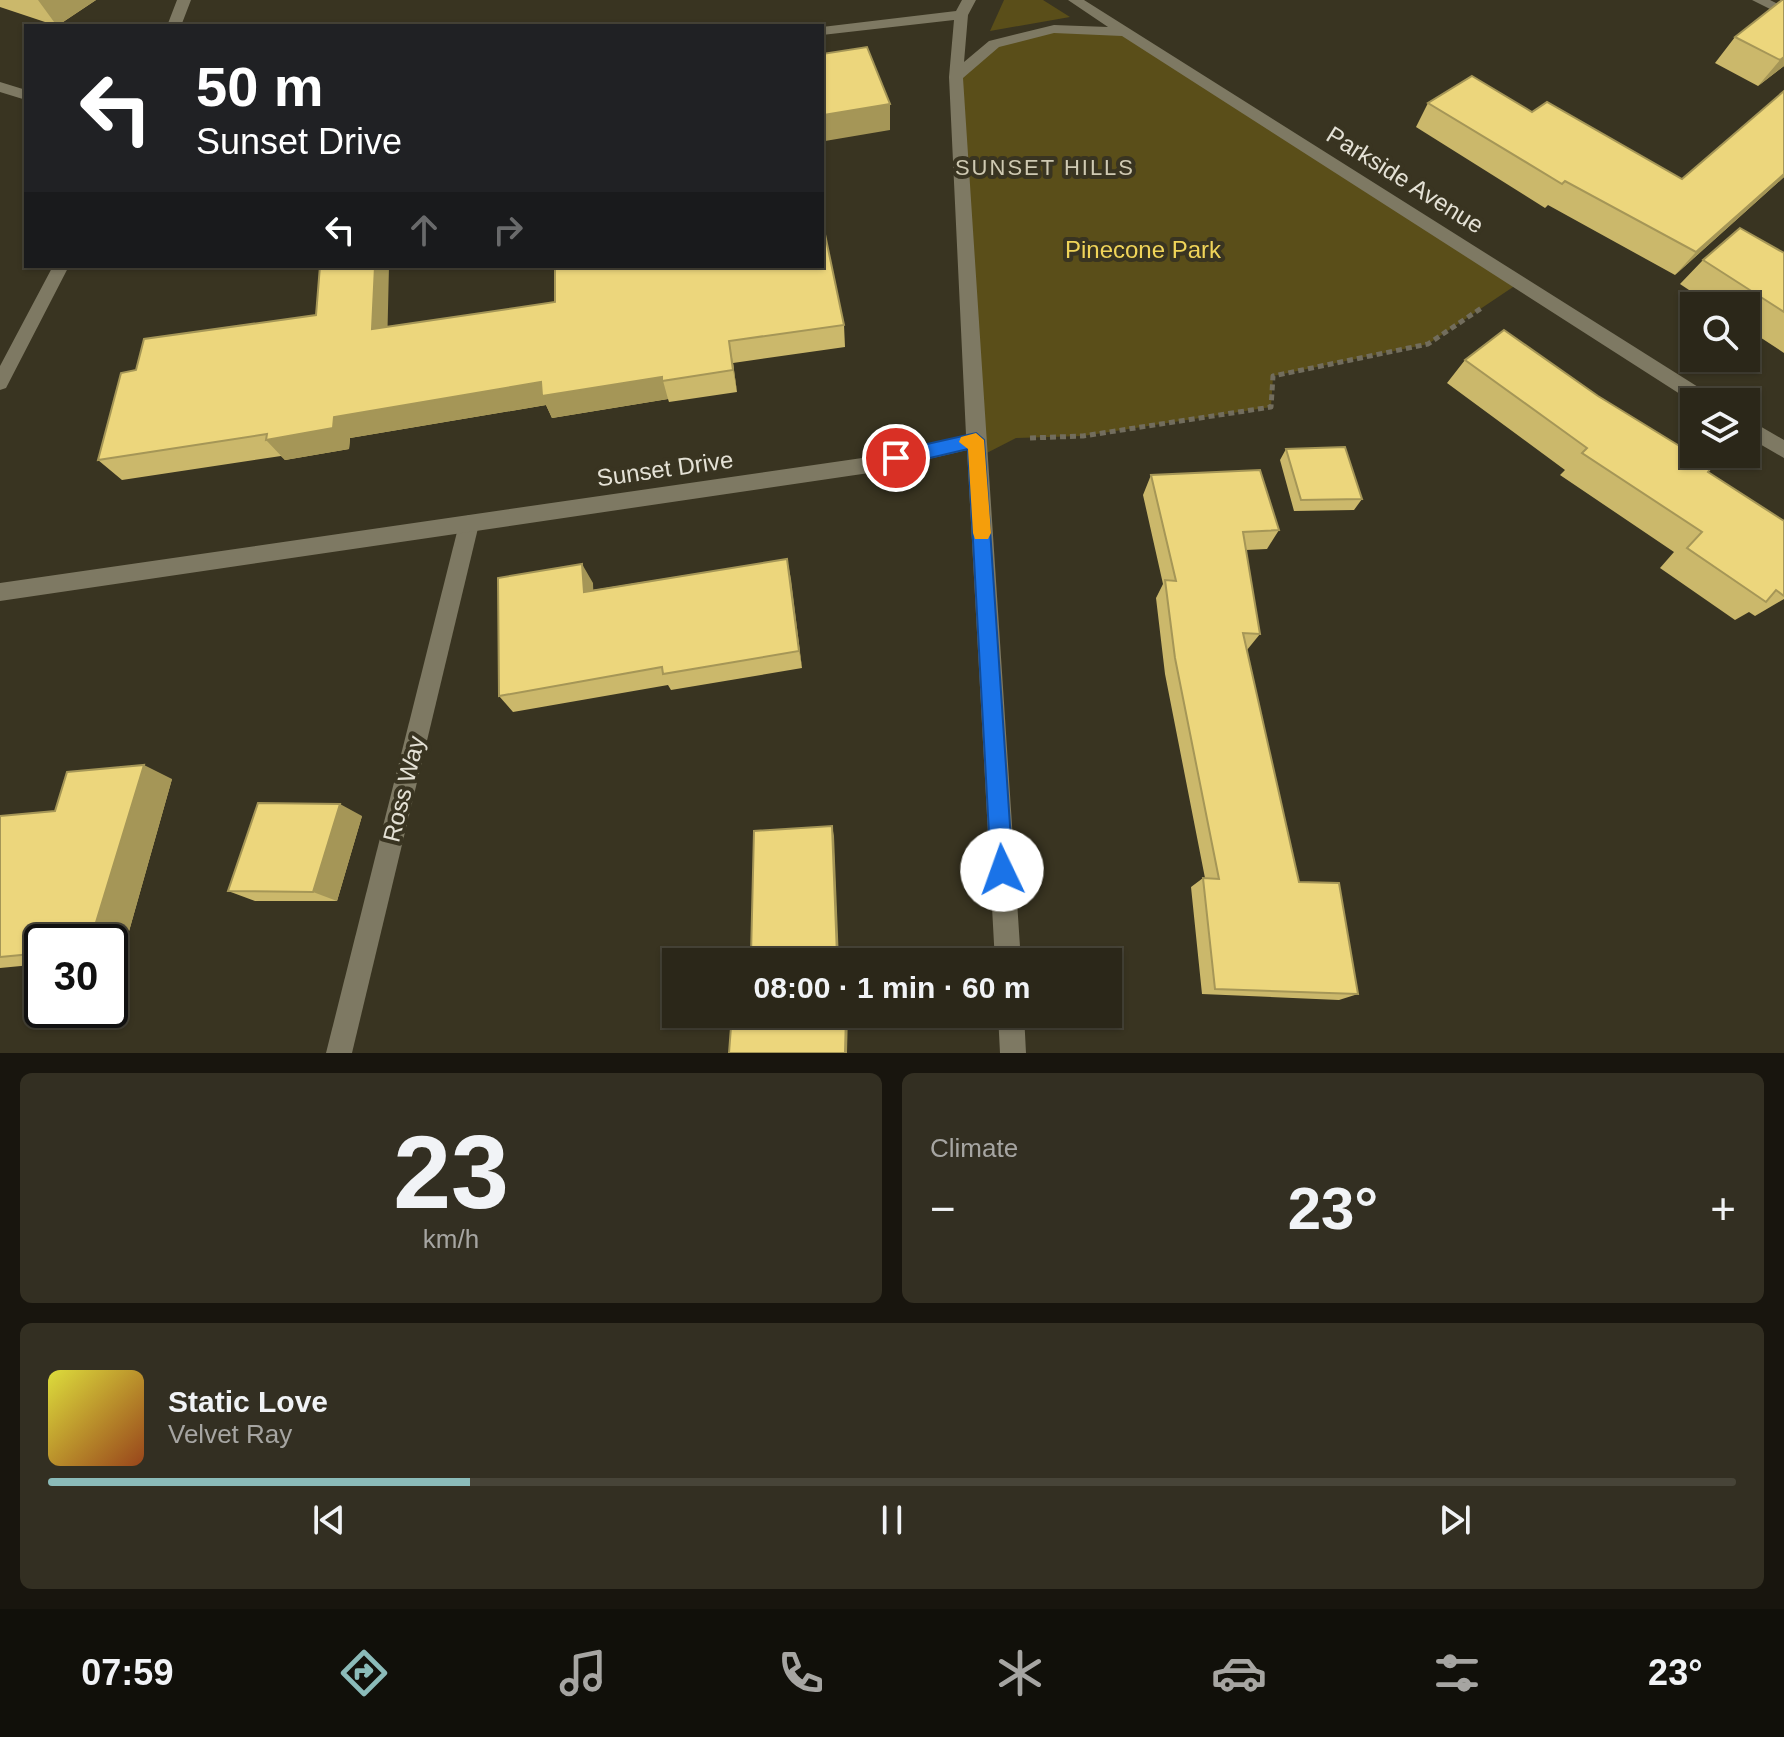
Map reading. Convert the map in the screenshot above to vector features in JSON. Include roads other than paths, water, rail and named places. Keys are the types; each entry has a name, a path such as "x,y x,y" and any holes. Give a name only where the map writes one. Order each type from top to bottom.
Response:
{"street":[{"path":"175,24 184,0"},
{"name":"Parkside Avenue","path":"1075,0 1685,388"},
{"path":"1759,0 1784,12"},
{"path":"824,31 965,8 956,77 1007,948"},
{"path":"956,77 994,44 1054,29 1124,32"},
{"path":"0,87 24,94"},
{"path":"0,383 60,268"},
{"path":"1760,435 1784,450"},
{"name":"Sunset Drive","path":"0,592 869,465 976,440"},
{"name":"Ross Way","path":"339,1053 469,524"},
{"path":"1012,1028 1013,1053"}],"district":[{"name":"SUNSET HILLS","path":"1045,167"}],"park label":[{"name":"Pinecone Park","path":"1143,250"}]}
